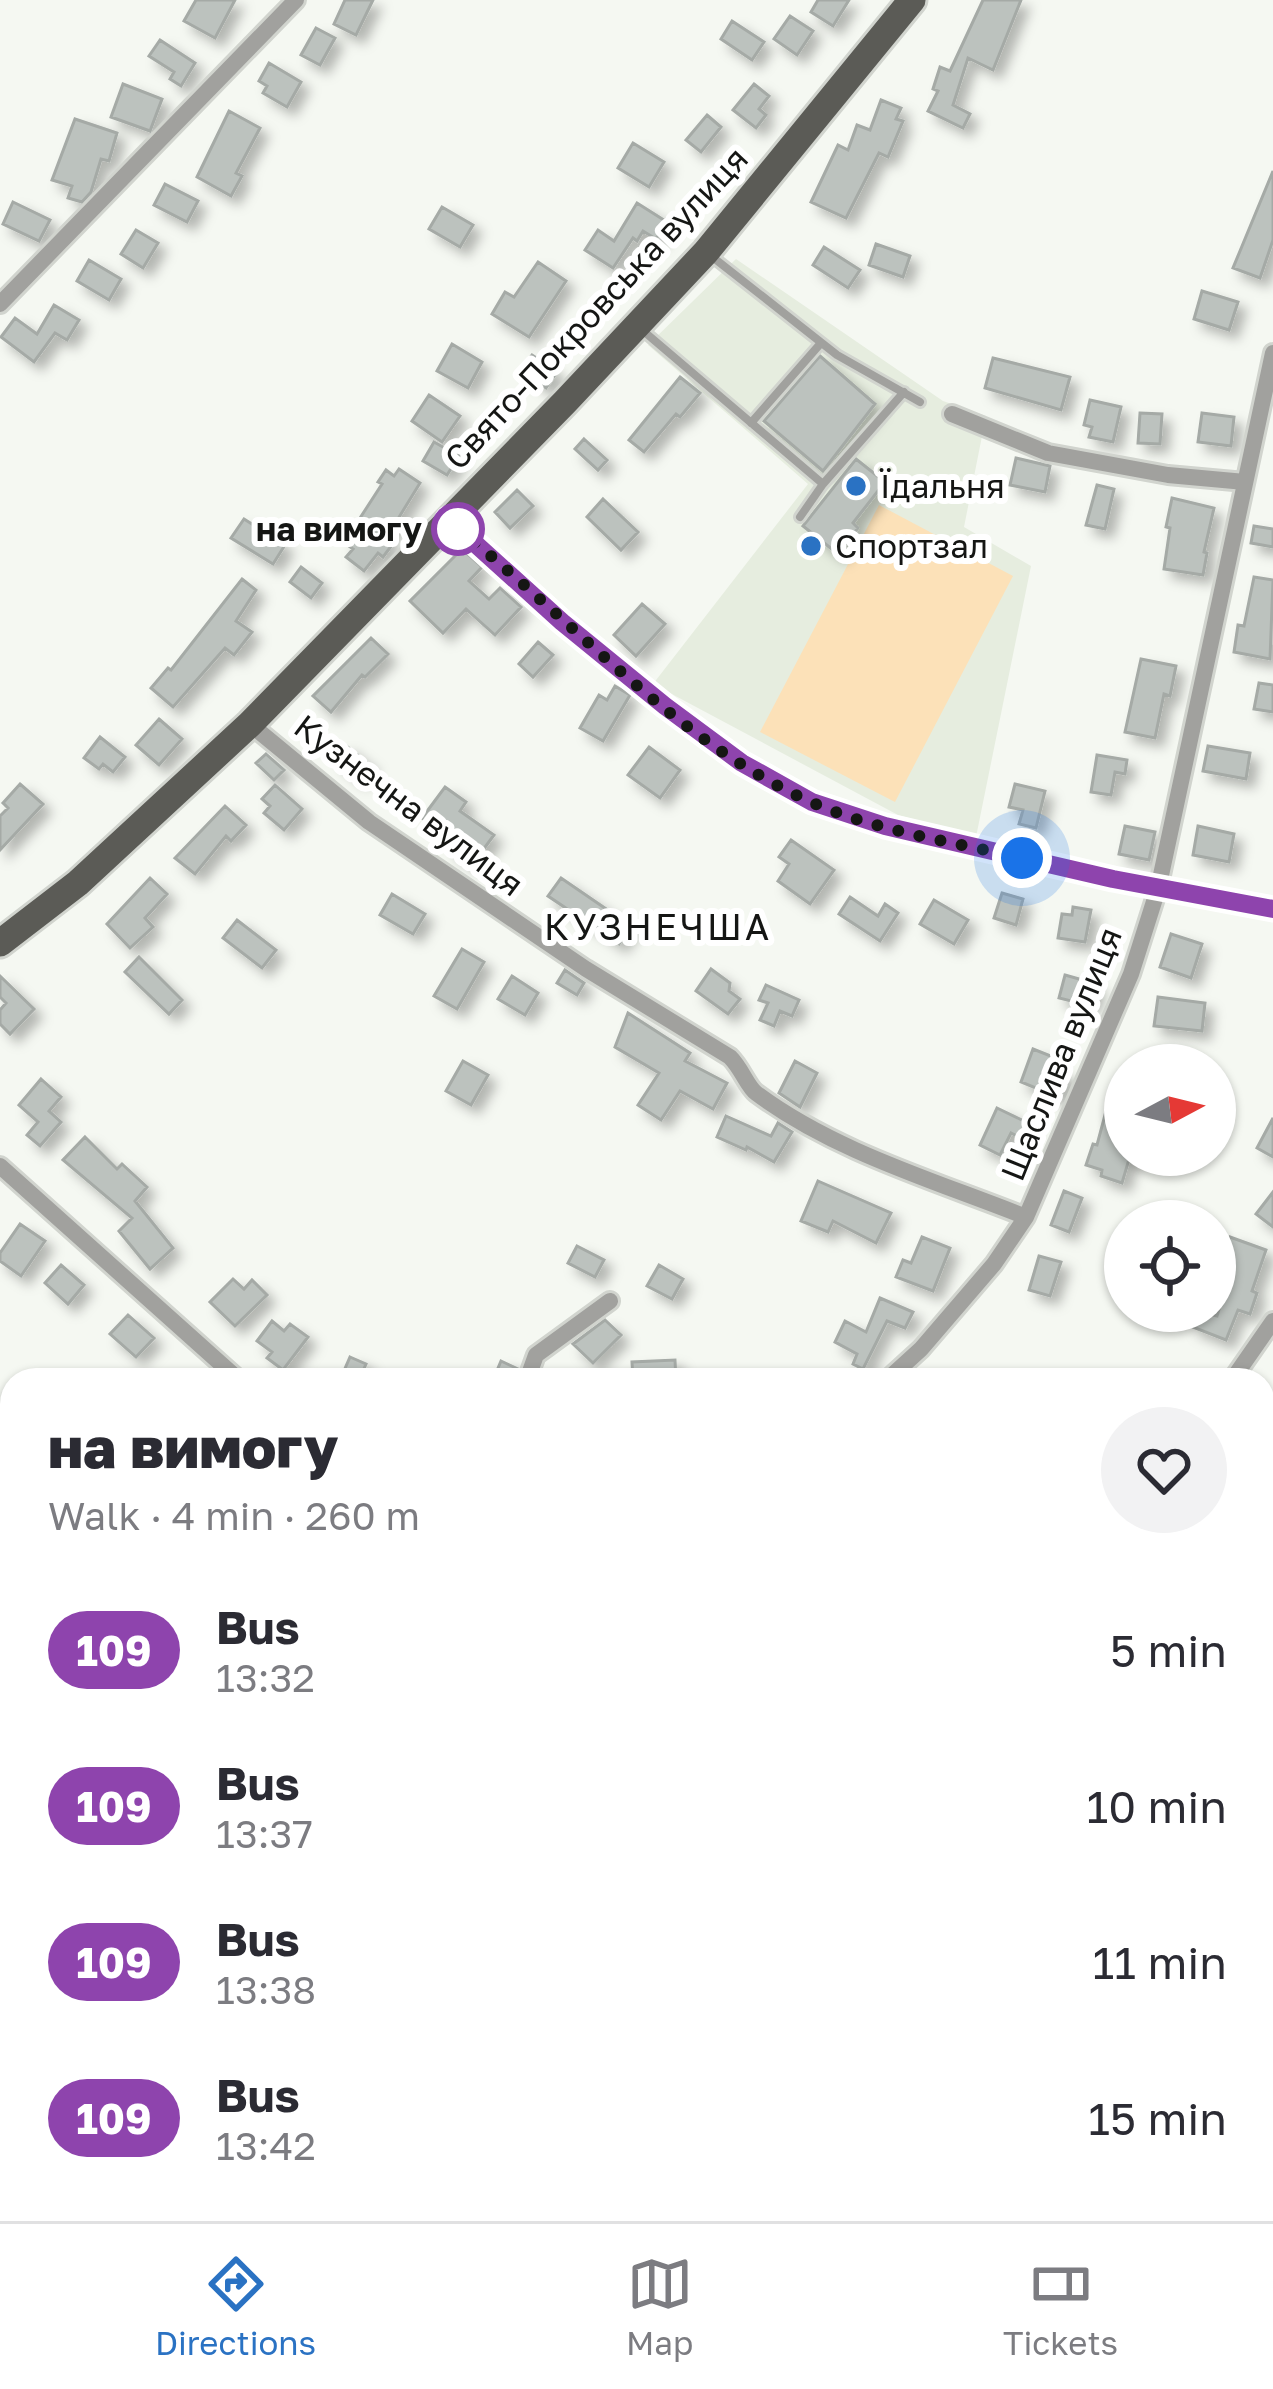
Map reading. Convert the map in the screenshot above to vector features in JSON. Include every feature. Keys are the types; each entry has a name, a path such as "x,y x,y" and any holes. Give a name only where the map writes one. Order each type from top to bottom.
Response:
{"main road":[{"name":"Свято-Покровська вулиця","path":"0,943 78,883 250,724 638,327 706,252 912,0"}],"street":[{"path":"0,304 296,0"},
{"name":"Щаслива вулиця","path":"899,1368 994,1264 1026,1217 1131,974 1159,890 1273,353"},
{"path":"952,414 1048,453 1168,475 1245,482"},
{"path":"448,519 562,622 665,706 742,763 812,802 885,826 1159,890 1273,909"},
{"name":"Кузнечна вулиця","path":"250,724 369,822 586,969 730,1057 744,1070 751,1090 838,1142 1026,1217"},
{"path":"0,1166 226,1368"},
{"path":"531,1368 536,1355 610,1301"},
{"path":"1240,1368 1273,1321"}],"lane":[{"path":"706,252 821,343 920,402"},
{"path":"638,327 823,484"},
{"path":"751,424 821,343"},
{"path":"800,517 904,392"}],"shaded area":[{"path":"736,259 943,401 986,416 964,527 1031,566 976,837 898,815 653,684 808,484 648,345"},
{"path":"879,505 1013,576 895,802 760,732"}],"building":[{"path":"196,0 235,0 215,38 184,21"},
{"path":"345,0 373,0 356,35 334,24"},
{"path":"818,0 849,0 833,26 811,12"},
{"path":"983,0 1021,0 993,70 968,58 953,105 970,114 963,128 928,111 938,91 933,89 940,67 950,71"},
{"path":"790,16 813,31 797,55 774,39"},
{"path":"732,21 764,42 752,60 721,39"},
{"path":"316,28 335,38 320,65 301,55"},
{"path":"160,40 195,63 181,86 170,79 174,72 149,56"},
{"path":"269,63 301,82 287,107 263,93 267,86 259,81"},
{"path":"123,84 162,99 150,131 111,117"},
{"path":"754,84 769,96 759,109 766,115 756,128 733,110"},
{"path":"881,100 901,108 896,119 903,121 888,157 879,153 846,218 811,202 838,145 848,150 857,125 870,130"},
{"path":"229,111 260,128 236,173 242,176 231,196 197,177"},
{"path":"707,115 721,127 701,152 686,140"},
{"path":"75,119 117,133 109,161 101,159 91,192 82,202 68,198 72,186 52,180"},
{"path":"633,143 664,162 649,187 618,168"},
{"path":"1273,171 1273,240 1260,278 1233,268"},
{"path":"165,184 198,201 187,222 154,205"},
{"path":"13,202 50,220 39,241 3,224"},
{"path":"637,203 667,222 656,239 643,231 613,268 585,250 598,230 614,241"},
{"path":"442,207 473,225 460,247 429,229"},
{"path":"136,230 158,243 143,268 121,254"},
{"path":"876,244 910,256 903,277 869,265"},
{"path":"824,247 860,270 848,288 813,265"},
{"path":"89,260 121,279 109,300 77,281"},
{"path":"538,262 566,281 529,337 492,314 505,292 514,297"},
{"path":"1202,291 1238,302 1229,330 1194,319"},
{"path":"54,305 79,320 67,340 55,333 34,362 1,337 15,318 37,334"},
{"path":"452,344 482,362 468,388 437,371"},
{"path":"532,355 557,372 546,388 521,370"},
{"path":"820,356 875,404 823,471 764,421"},
{"path":"993,358 1070,377 1061,410 985,388"},
{"path":"680,377 700,393 644,452 629,440"},
{"path":"429,395 460,416 442,442 412,421"},
{"path":"1090,400 1121,407 1113,442 1089,437 1092,427 1084,425"},
{"path":"1140,413 1162,414 1160,444 1138,443"},
{"path":"1202,413 1234,417 1231,446 1198,442"},
{"path":"584,439 607,460 598,470 575,449"},
{"path":"434,442 459,456 447,475 423,461"},
{"path":"1016,458 1050,466 1045,492 1010,485"},
{"path":"856,459 885,482 853,523 858,528 838,554 803,526"},
{"path":"399,469 420,483 385,540 392,545 383,557 378,553 364,571 346,557 353,549 346,544 363,521 360,518 386,470 394,476"},
{"path":"1097,485 1114,489 1105,529 1086,525"},
{"path":"517,490 533,506 510,528 495,512"},
{"path":"1172,498 1214,508 1203,575 1164,569"},
{"path":"603,499 638,532 621,550 587,517"},
{"path":"244,519 285,545 273,564 231,538"},
{"path":"1254,526 1273,529 1273,547 1251,543"},
{"path":"462,549 482,567 469,581 489,599 500,588 521,607 495,635 466,609 443,633 410,601"},
{"path":"301,567 322,583 311,598 290,582"},
{"path":"1254,577 1273,580 1270,659 1234,652"},
{"path":"242,579 256,590 236,621 252,632 234,655 225,648 173,707 151,688 171,670"},
{"path":"642,604 665,624 636,656 614,635"},
{"path":"371,638 388,654 362,675 331,712 313,696"},
{"path":"538,642 553,655 533,677 519,664"},
{"path":"1141,659 1176,666 1170,696 1164,694 1155,738 1125,732"},
{"path":"1259,683 1273,685 1273,712 1254,709"},
{"path":"615,686 630,695 603,741 580,728 599,695 607,700"},
{"path":"159,719 182,739 159,765 136,745"},
{"path":"100,737 125,757 113,772 84,758"},
{"path":"345,745 370,765 359,779 334,759"},
{"path":"1208,746 1250,753 1246,779 1203,771"},
{"path":"649,747 680,770 660,798 628,775"},
{"path":"266,754 284,770 274,780 256,763"},
{"path":"1097,755 1127,760 1125,774 1115,772 1111,795 1091,792"},
{"path":"20,784 43,804 0,850 0,816 8,808 3,803"},
{"path":"1015,784 1045,791 1036,828 1019,824 1023,810 1009,807"},
{"path":"275,785 302,809 284,830 264,813 270,806 262,799"},
{"path":"445,787 466,802 460,811 494,835 472,865 448,848 453,842 422,818"},
{"path":"225,806 246,825 231,841 226,836 195,874 175,858"},
{"path":"1125,826 1155,832 1149,860 1119,854"},
{"path":"1198,826 1234,834 1229,862 1193,855"},
{"path":"791,840 834,870 810,904 778,881 789,864 779,857"},
{"path":"150,878 167,894 145,918 153,927 130,948 107,924"},
{"path":"561,878 631,926 619,944 548,896"},
{"path":"1002,893 1023,899 1016,925 994,918"},
{"path":"392,894 425,914 413,934 380,915"},
{"path":"850,897 878,916 885,904 898,913 880,941 839,914"},
{"path":"934,900 968,920 954,944 920,924"},
{"path":"1073,907 1091,910 1085,942 1058,938 1062,914 1072,915"},
{"path":"237,920 276,950 262,968 223,938"},
{"path":"1171,934 1202,944 1191,978 1160,967"},
{"path":"462,949 484,962 457,1009 434,996"},
{"path":"139,957 182,1000 169,1014 125,972"},
{"path":"711,969 730,983 729,991 740,999 728,1014 696,991"},
{"path":"565,970 584,983 577,995 557,983"},
{"path":"1065,975 1097,984 1091,1006 1059,998"},
{"path":"0,976 34,1009 10,1034 0,1024 0,1010 6,1003 0,997"},
{"path":"512,976 538,993 525,1015 498,999"},
{"path":"766,985 799,1000 792,1016 780,1011 774,1026 760,1020 768,1003 759,1000"},
{"path":"1158,997 1205,1003 1202,1031 1154,1026"},
{"path":"628,1013 690,1053 685,1061 727,1083 713,1109 680,1091 661,1120 638,1105 659,1073 615,1047"},
{"path":"1033,1049 1056,1058 1052,1068 1069,1075 1060,1098 1021,1082"},
{"path":"463,1061 488,1075 471,1105 446,1091"},
{"path":"795,1061 817,1073 800,1107 779,1093"},
{"path":"41,1079 61,1097 49,1111 61,1122 40,1146 27,1135 38,1122 19,1105"},
{"path":"997,1108 1030,1124 1023,1139 1011,1133 1000,1155 980,1145"},
{"path":"726,1116 771,1136 778,1123 792,1132 774,1162 717,1137"},
{"path":"1273,1118 1273,1157 1257,1148"},
{"path":"1104,1119 1104,1176 1124,1176 1122,1183 1101,1176 1102,1170 1086,1165 1093,1144 1097,1145"},
{"path":"85,1137 117,1169 122,1164 147,1187 135,1201 173,1248 150,1269 119,1231 132,1218 63,1160"},
{"path":"818,1181 891,1213 876,1243 833,1221 828,1232 801,1221"},
{"path":"1064,1191 1082,1198 1069,1232 1051,1225"},
{"path":"1273,1192 1273,1227 1256,1214"},
{"path":"20,1224 45,1241 21,1276 0,1261 0,1253"},
{"path":"922,1237 950,1248 933,1291 896,1277 903,1260 911,1263"},
{"path":"1236,1239 1266,1250 1252,1291 1257,1293 1250,1314 1238,1310 1236,1315"},
{"path":"577,1246 604,1260 595,1277 568,1263"},
{"path":"1039,1256 1061,1262 1050,1296 1029,1290"},
{"path":"61,1265 84,1285 68,1304 45,1283"},
{"path":"659,1265 683,1279 672,1299 647,1286"},
{"path":"233,1279 244,1289 252,1280 267,1295 235,1326 210,1302"},
{"path":"880,1298 913,1312 905,1328 887,1321 861,1368 853,1364 857,1354 835,1342 845,1321 866,1332"},
{"path":"128,1315 154,1338 136,1357 110,1334"},
{"path":"605,1320 621,1335 593,1363 573,1344"},
{"path":"272,1321 284,1331 290,1324 308,1337 285,1368 267,1358 272,1352 257,1341"},
{"path":"1205,1332 1229,1332 1226,1340"},
{"path":"350,1357 366,1364 364,1368 345,1368"},
{"path":"675,1360 675,1368 632,1368 632,1362"}],"bus line":[{"name":"109","path":"448,519 562,622 665,706 742,763 812,802 885,826 1159,890 1273,909"}],"place":[{"name":"Їдальня","path":"856,486"},
{"name":"на вимогу","path":"458,529"},
{"name":"Спортзал","path":"811,546"}],"district":[{"name":"КУЗНЕЧША","path":"658,927"}],"route":[{"path":"458,529 562,622 742,763 812,802 885,826 1022,858"}]}
